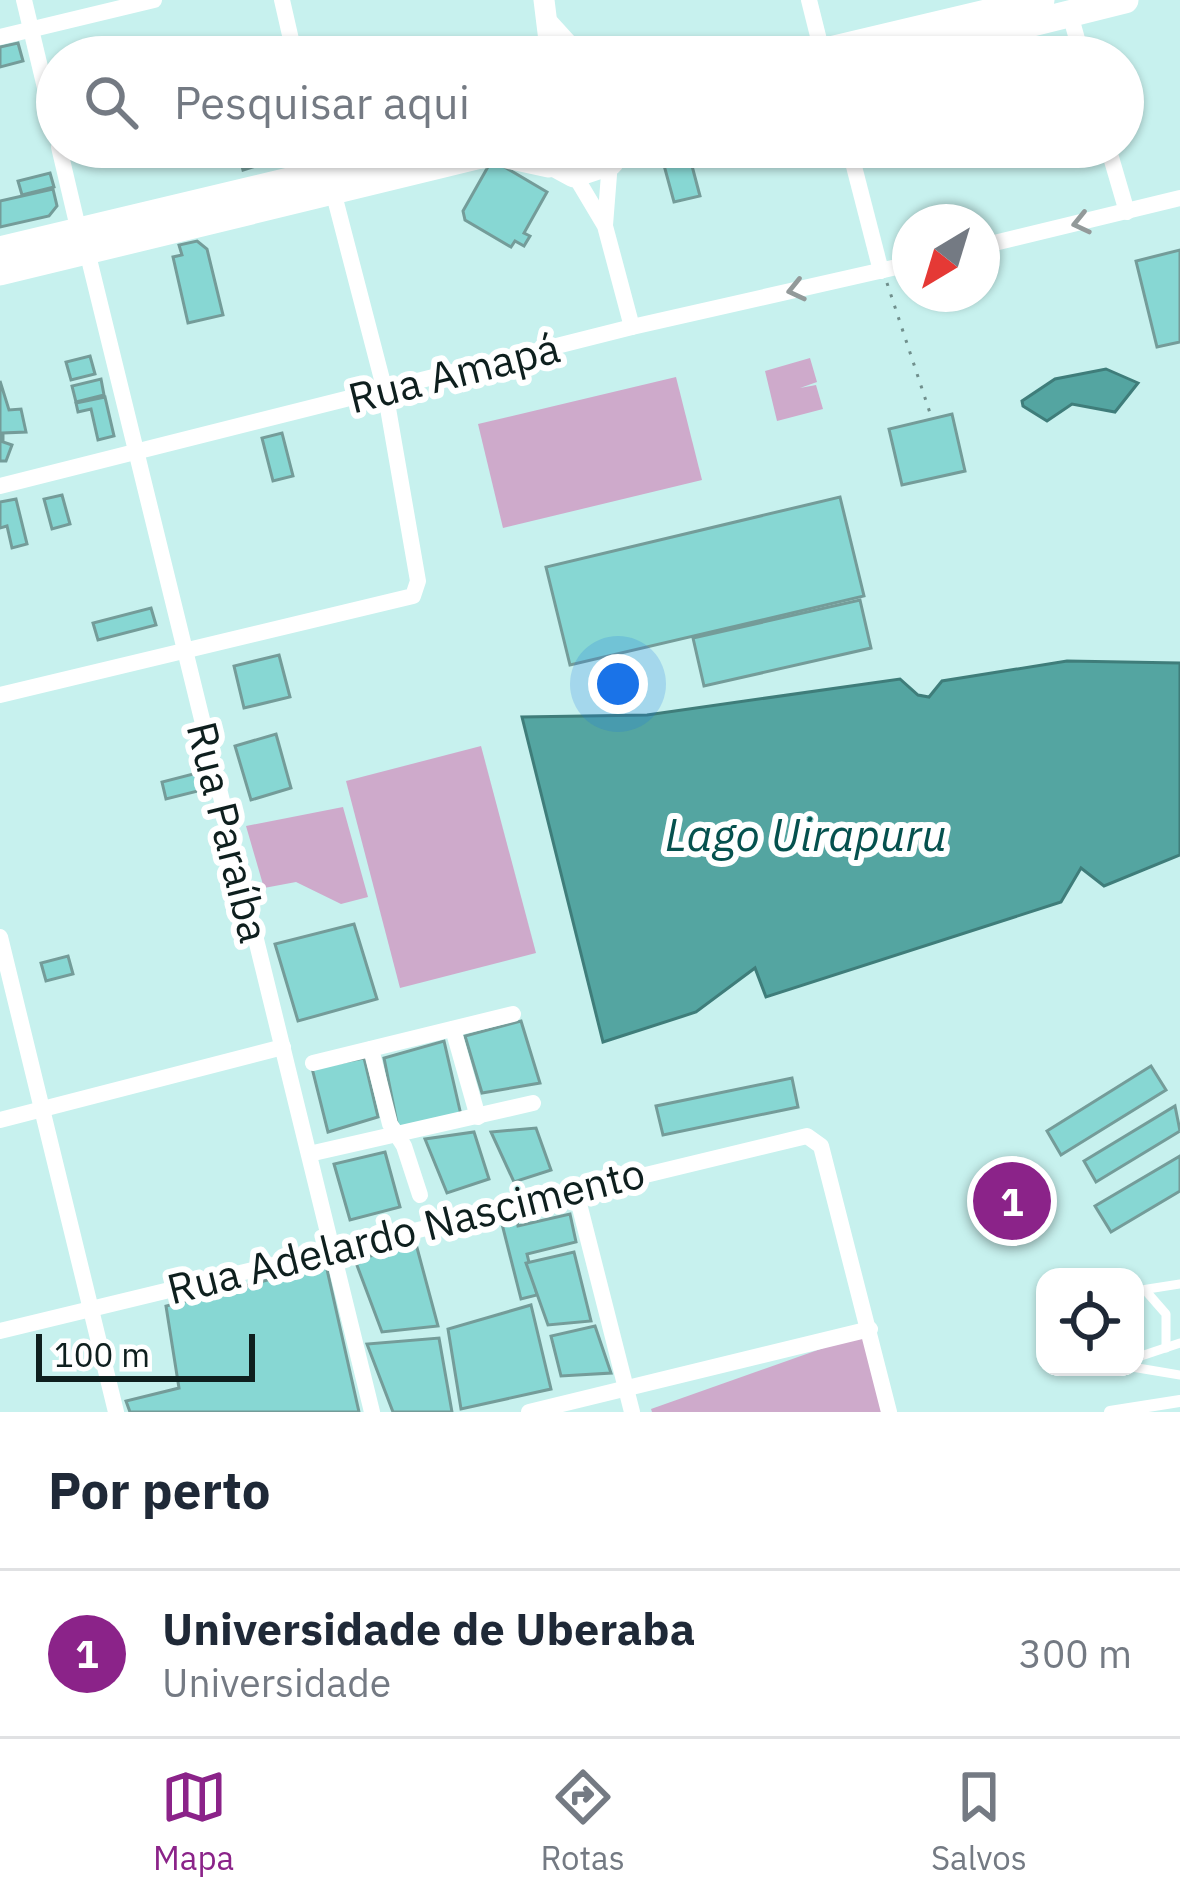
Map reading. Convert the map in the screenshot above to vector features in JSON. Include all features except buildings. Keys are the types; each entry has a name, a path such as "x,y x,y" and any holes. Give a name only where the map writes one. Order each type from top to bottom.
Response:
{"main road":[{"path":"890,36 1040,0"},
{"path":"981,36 1125,0"},
{"path":"0,272 83,241 323,171"},
{"path":"0,250 83,241"}],"street":[{"path":"24,0 36,50"},
{"path":"0,37 154,0"},
{"path":"282,0 290,36"},
{"path":"544,0 549,36"},
{"path":"809,0 810,36"},
{"path":"1070,14 1076,36"},
{"path":"549,24 560,36"},
{"name":"Rua Paraíba","path":"64,168 372,1412"},
{"path":"557,168 604,226 632,327"},
{"path":"604,226 613,168"},
{"path":"854,168 881,271"},
{"path":"1114,168 1126,212"},
{"path":"0,695 406,600 417,589 385,391 323,171"},
{"path":"1000,242 1180,198"},
{"name":"Rua Amapá","path":"0,486 632,327 892,268"},
{"path":"0,938 116,1412"},
{"path":"314,1063 513,1014"},
{"path":"453,1029 478,1117"},
{"path":"0,1120 283,1048"},
{"path":"371,1049 420,1196"},
{"path":"309,1154 532,1102"},
{"name":"Rua Adelardo Nascimento","path":"0,1331 575,1188 813,1137 821,1146 870,1329"},
{"path":"575,1188 632,1412"},
{"path":"529,1412 870,1329 889,1412"},
{"path":"1111,1412 1180,1401"}],"lane":[{"path":"1144,1289 1180,1284"},
{"path":"1144,1294 1166,1315 1166,1348"},
{"path":"1144,1355 1180,1343"},
{"path":"1144,1369 1180,1375"}],"path":[{"path":"881,271 932,419"}],"shaded area":[{"path":"810,358 817,382 800,388 816,385 823,409 777,421 765,371"},
{"path":"676,377 702,480 503,528 478,424"},
{"path":"481,746 536,953 400,988 346,781"},
{"path":"343,807 368,897 341,904 296,882 264,888 246,826"},
{"path":"863,1334 882,1412 652,1412 651,1409"}],"water":[{"path":"1106,369 1138,383 1115,412 1072,404 1047,421 1023,406 1022,401 1055,379"},
{"name":"Lago Uirapuru","path":"1067,661 1180,663 1180,855 1104,886 1081,868 1061,902 766,997 755,968 696,1012 603,1042 522,717 647,715 900,679 918,695 929,697 942,681"}],"place":[{"name":"Universidade de Uberaba","path":"1012,1201"}]}
